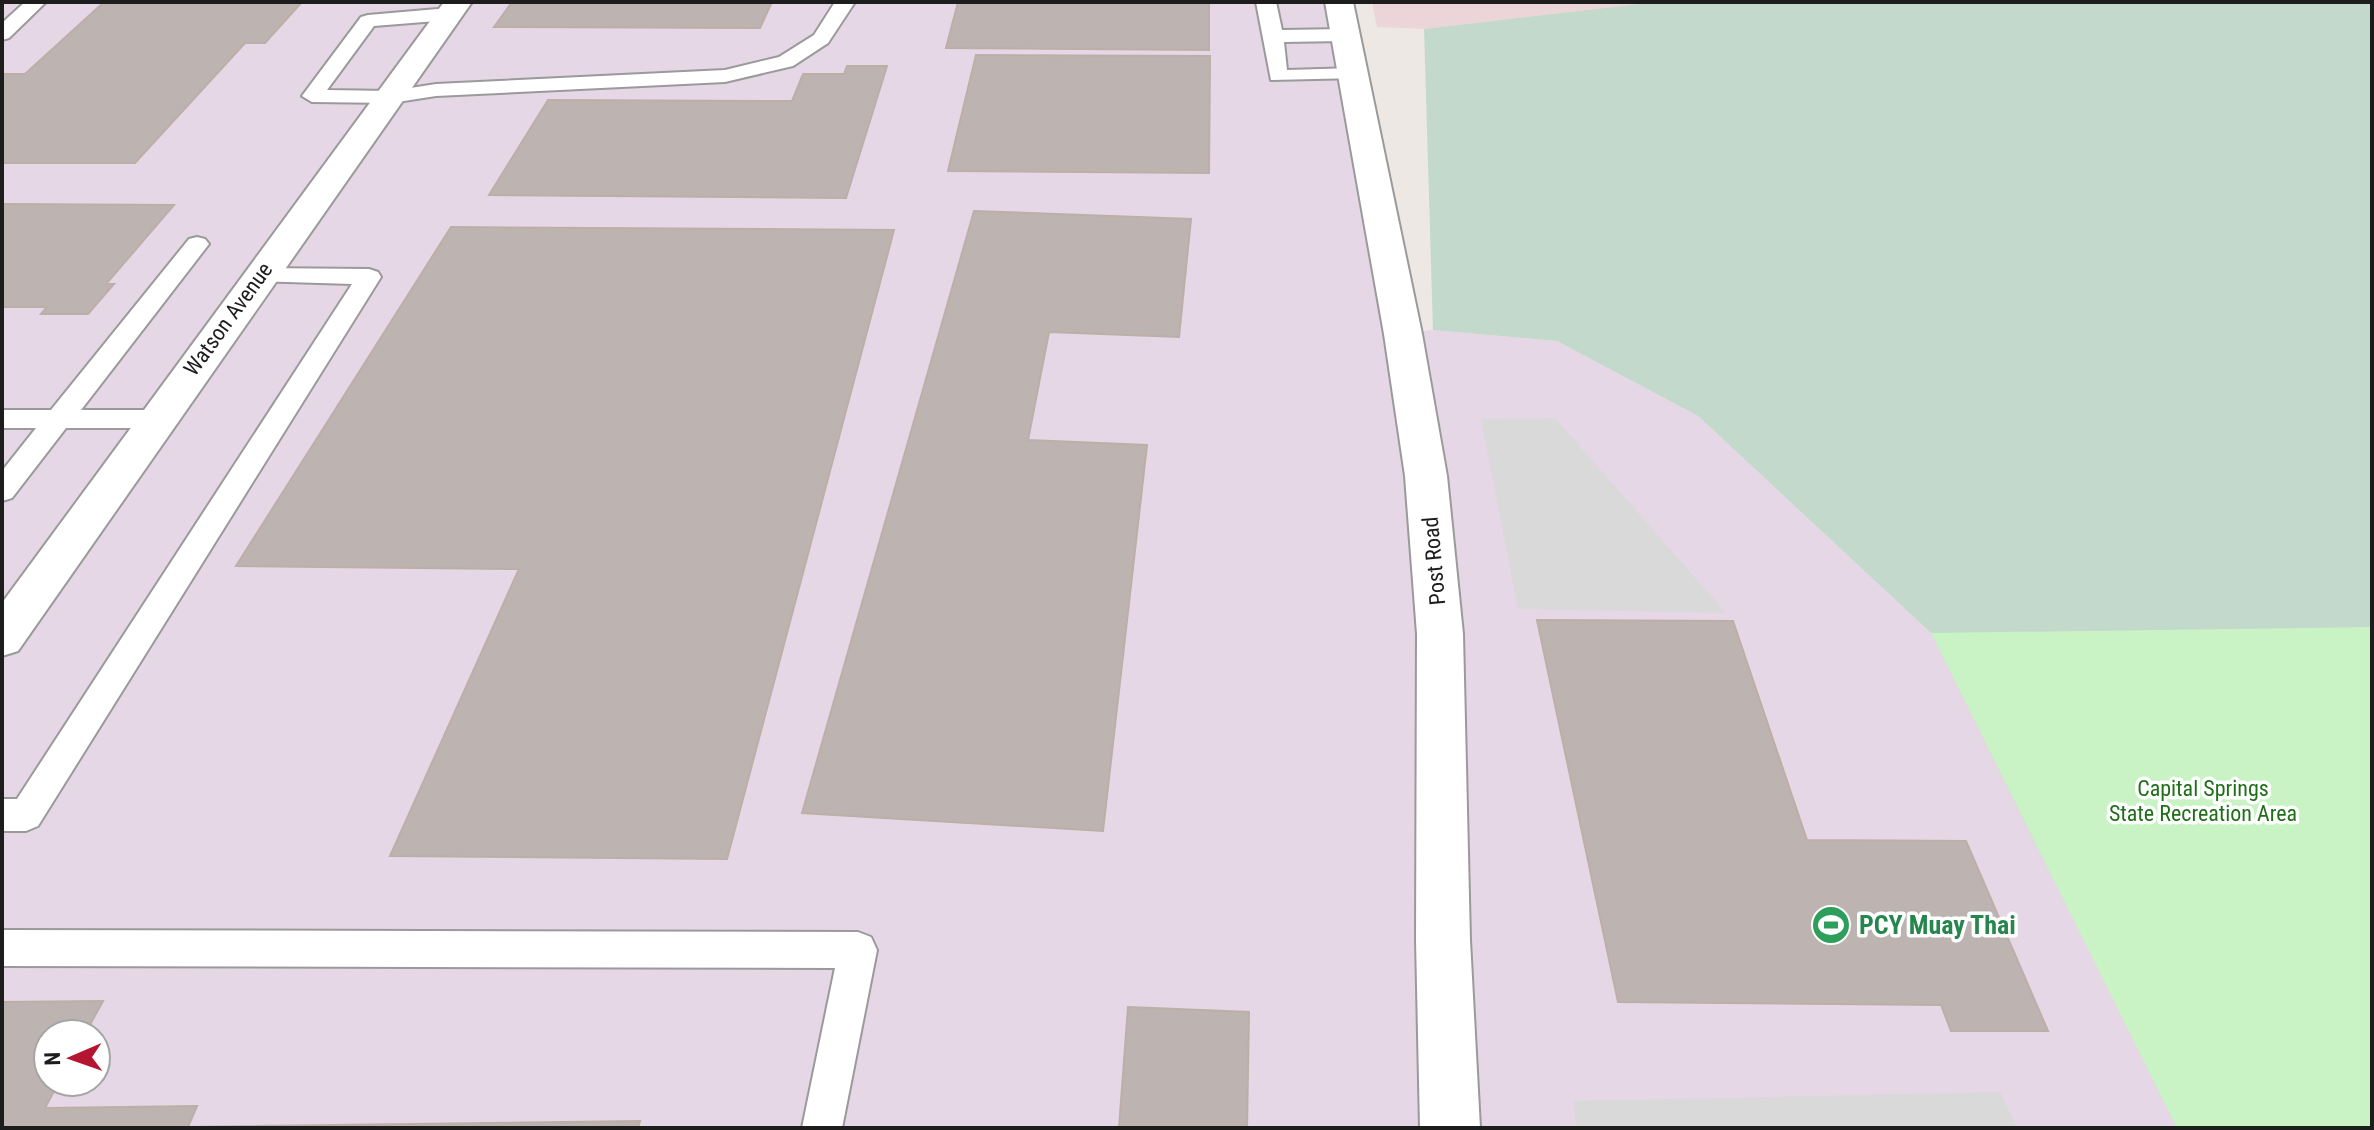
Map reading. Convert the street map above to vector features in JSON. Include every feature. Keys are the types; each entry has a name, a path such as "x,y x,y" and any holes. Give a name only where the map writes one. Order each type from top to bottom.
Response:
{"street":[{"name":"Watson Avenue","path":"2,638 156,419 454,8"},
{"name":"Post Road","path":"1346,37 1403,334 1426,476 1432,538 1440,634 1443,940 1450,1128"}],"lane":[{"path":"2,34 36,2"},
{"path":"454,8 368,21 312,96 391,97 436,90 725,76 786,62 821,39 845,2"},
{"path":"1266,2 1278,76 1346,37"},
{"path":"1273,36 1346,37"},
{"path":"2,491 197,244"},
{"path":"2,815 26,815 369,277 259,276"},
{"path":"2,419 156,419"},
{"path":"2,948 858,950 822,1128"}],"shaded area":[{"path":"2,2 1339,2 1403,333 1433,330 1557,341 1698,416 1931,633 2177,1128 2,1128"},
{"path":"1372,2 1655,2 1424,29 1377,27"},
{"path":"1555,418 1726,613 1518,609 1481,419"},
{"path":"2000,1092 2017,1128 1577,1128 1573,1101"}],"green space":[{"path":"1655,2 2372,2 2372,1128 2177,1128 1931,633 1698,416 1557,341 1433,330 1424,29"},
{"name":"Capital Springs State Recreation Area","path":"2372,627 2372,1128 2177,1128 1931,633"}],"building":[{"path":"104,2 302,2 265,43 245,43 135,163 2,163 2,74 25,74"},
{"path":"512,2 772,2 760,28 494,27"},
{"path":"958,2 1209,2 1209,50 946,48"},
{"path":"976,55 1210,56 1209,173 948,171"},
{"path":"847,66 887,66 846,198 489,195 548,100 792,101 803,74 844,74"},
{"path":"2,204 174,205 106,284 114,284 88,314 41,314 47,307 2,307"},
{"path":"974,211 1191,219 1179,337 1049,332 1028,440 1147,445 1103,831 802,813"},
{"path":"451,227 894,230 727,859 390,856 519,569 236,566"},
{"path":"1537,620 1733,621 1807,840 1966,841 2048,1031 1951,1031 1941,1005 1618,1002"},
{"path":"103,1001 94,1018 32,1018 32,1098 50,1098 45,1108 197,1106 188,1127 640,1121 638,1128 2,1128 2,1002"},
{"path":"1128,1007 1249,1012 1247,1128 1119,1128"}],"place":[{"name":"PCY Muay Thai","path":"1831,925"}]}
